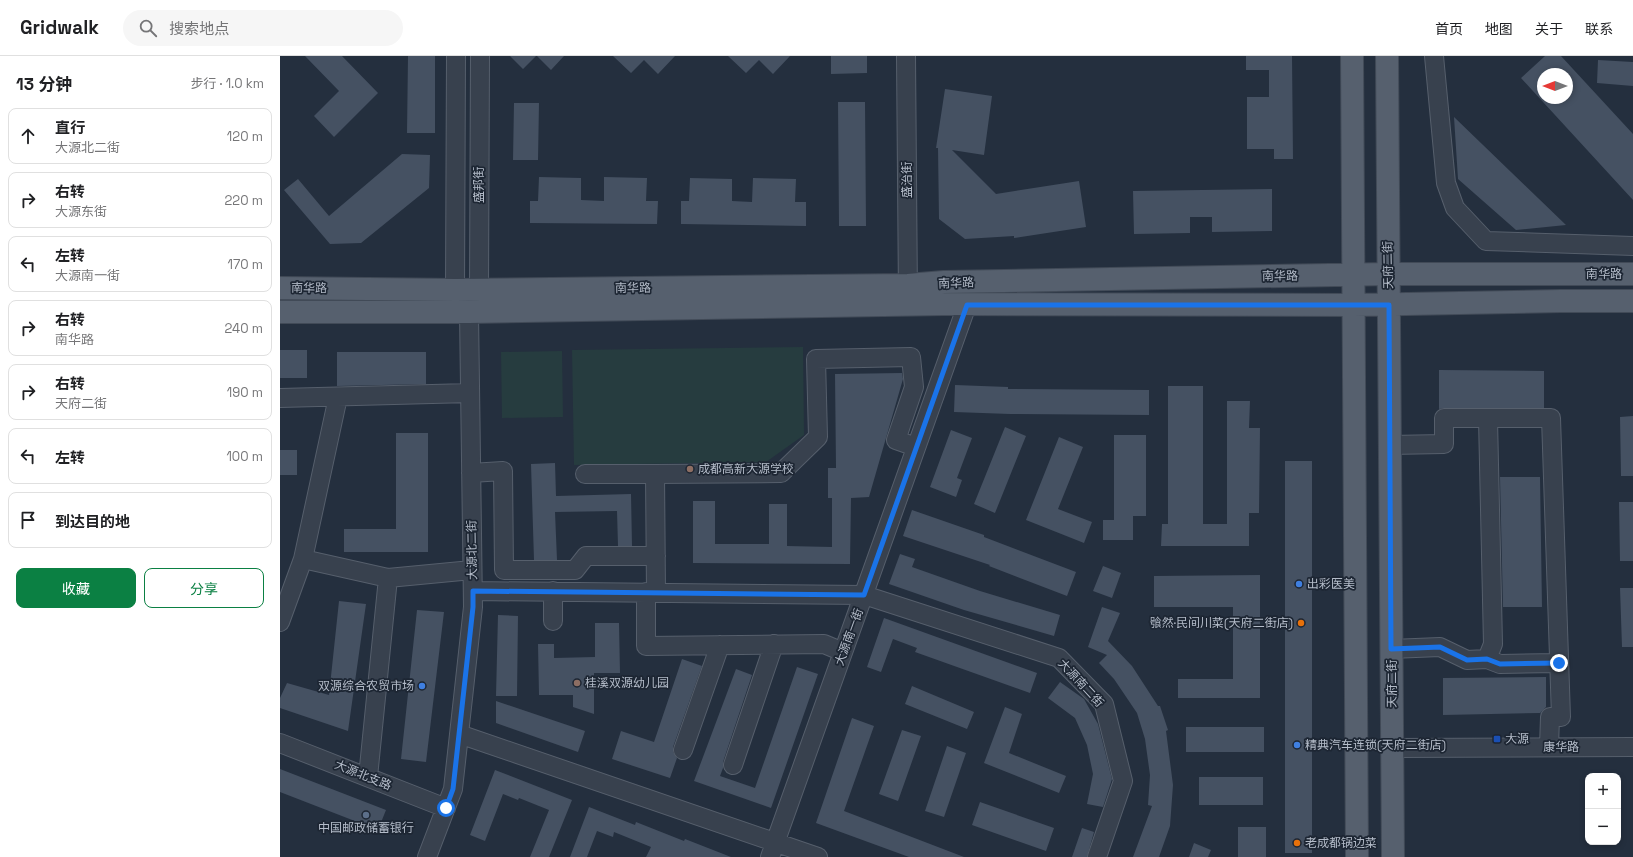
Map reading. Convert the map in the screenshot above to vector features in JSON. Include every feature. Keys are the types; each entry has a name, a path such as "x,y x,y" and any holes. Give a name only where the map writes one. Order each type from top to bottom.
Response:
{"main road":[{"path":"1352,56 1357,857"},
{"name":"天府二街","path":"1387,56 1393,857"},
{"name":"南华路","path":"280,312 469,312 908,295 952,282 1388,274 1633,274"},
{"name":"南华路","path":"280,288 908,295 967,305 1389,305 1554,301 1633,301"}],"street":[{"name":"盛邦街","path":"455,290 456,56"},
{"name":"盛邦街","path":"469,312 479,290 480,56"},
{"name":"盛治街","path":"906,56 908,295"},
{"path":"1434,56 1446,182 1455,208 1486,241 1633,246"},
{"path":"455,290 469,312"},
{"name":"大源南一街","path":"773,849 967,305"},
{"name":"大源北二街","path":"427,857 453,789 473,607 469,312"},
{"path":"585,474 781,473 818,436 816,359 911,357 914,387 896,440 916,447"},
{"path":"280,398 470,393"},
{"path":"280,622 303,559 338,397"},
{"path":"1390,445 1444,444 1444,418 1551,418 1561,718 1550,718 1549,747"},
{"path":"1487,659 1493,644 1488,419"},
{"path":"471,473 503,471 504,570 575,570 586,556 656,556"},
{"path":"655,474 656,556 646,646 824,644 843,652"},
{"path":"303,559 388,578 472,570"},
{"path":"368,777 388,578"},
{"name":"大源南二街","path":"473,591 864,595 1059,658 1104,704 1123,781 1097,857"},
{"path":"552,591 553,621"},
{"path":"733,765 774,644"},
{"path":"683,750 720,645"},
{"path":"1391,649 1440,647 1467,660 1487,659 1500,664 1559,663"},
{"path":"459,734 773,849 818,857"},
{"name":"大源北支路","path":"280,743 446,808"},
{"name":"康华路","path":"1392,748 1633,747"}],"green space":[{"path":"803,347 804,435 766,462 574,465 572,350"},
{"path":"562,351 563,417 502,418 501,352"}],"building":[{"path":"305,56 342,56 378,93 334,137 314,116 339,91"},
{"path":"408,56 435,56 435,133 407,133"},
{"path":"510,56 536,56 523,69"},
{"path":"537,56 564,56 551,70"},
{"path":"613,56 675,56 658,74 644,60 631,73"},
{"path":"728,56 790,56 773,74 759,60 746,73"},
{"path":"831,56 867,56 867,73 831,74"},
{"path":"1246,56 1292,56 1293,159 1274,159 1274,149 1247,149 1247,97 1269,97 1269,70 1246,70"},
{"path":"1545,56 1561,56 1572,68 1537,68 1537,95 1521,78"},
{"path":"1598,60 1633,62 1633,86 1597,83"},
{"path":"1573,69 1633,134 1633,200 1545,104 1573,104"},
{"path":"945,89 992,96 984,155 952,150 996,194 1079,181 1086,227 1014,238 1014,236 965,239 939,219 938,148 936,148"},
{"path":"838,102 865,102 866,226 839,226"},
{"path":"514,103 539,103 538,160 513,160"},
{"path":"1454,117 1566,225 1516,230 1458,179"},
{"path":"402,154 430,155 429,188 361,243 330,244 284,190 298,179 329,216"},
{"path":"539,177 581,178 581,200 604,201 604,177 647,178 646,201 658,201 657,224 530,223 530,201 538,201"},
{"path":"690,178 732,179 732,201 752,202 753,178 796,179 795,202 806,202 806,226 681,224 681,201 689,201"},
{"path":"1272,189 1272,231 1212,232 1212,217 1190,217 1190,233 1134,234 1133,191"},
{"path":"280,350 307,350 307,378 280,378"},
{"path":"337,352 426,352 426,384 337,386"},
{"path":"1439,370 1544,371 1544,408 1439,409"},
{"path":"902,373 903,379 869,497 851,498 850,564 693,563 693,501 715,501 715,544 769,544 769,504 787,504 787,546 832,547 832,498 828,498 828,468 836,468 835,374"},
{"path":"955,385 1008,387 1008,389 1149,390 1149,415 954,412"},
{"path":"1168,386 1203,386 1203,524 1227,524 1227,401 1250,401 1249,428 1260,428 1259,513 1249,513 1249,546 1161,546 1162,524 1168,524"},
{"path":"1633,416 1633,476 1621,476 1620,417"},
{"path":"1005,427 1026,436 995,513 974,504"},
{"path":"951,430 972,438 957,478 962,480 956,497 930,487"},
{"path":"396,433 428,433 428,552 344,552 344,529 396,529"},
{"path":"1114,435 1146,435 1146,516 1133,516 1133,540 1103,540 1103,520 1114,520"},
{"path":"1059,437 1083,447 1058,509 1092,522 1084,543 1026,520"},
{"path":"280,450 297,450 297,475 280,475"},
{"path":"1285,461 1312,461 1312,853 1285,853"},
{"path":"555,463 556,496 631,494 632,546 618,546 617,511 555,512 557,560 534,560 531,464"},
{"path":"1500,477 1540,477 1542,607 1503,607"},
{"path":"1619,502 1633,502 1633,561 1620,561"},
{"path":"912,510 984,535 984,537 1076,572 1067,596 989,566 990,565 903,536"},
{"path":"900,554 915,559 912,567 980,591 1060,615 1054,636 964,610 889,584"},
{"path":"1103,566 1121,573 1112,598 1093,591"},
{"path":"1260,575 1260,698 1178,698 1178,679 1233,679 1233,607 1154,607 1154,576"},
{"path":"1620,588 1633,588 1633,647 1622,647"},
{"path":"339,601 366,604 348,731 280,708 280,698 287,683 329,695"},
{"path":"1102,607 1120,613 1108,641 1132,666 1158,706 1160,706 1168,730 1166,731 1173,785 1170,826 1159,857 1133,857 1152,806 1148,805 1150,775 1145,739 1137,713 1114,679 1099,663 1107,655 1088,647"},
{"name":"双源综合农贸市场","path":"417,610 444,612 426,762 401,759"},
{"path":"498,615 518,616 517,696 496,696"},
{"path":"884,618 1037,673 1030,693 915,652 917,648 893,639 881,672 867,667"},
{"path":"595,623 619,623 620,673 594,673 594,714 573,707 573,695 539,695 538,644 554,644 554,658 595,657"},
{"path":"682,659 702,666 673,747 673,752 677,758 670,778 612,759 621,731 654,742"},
{"path":"797,667 818,674 771,808 694,781 736,669 752,675 723,762 723,768 720,776 755,788"},
{"path":"1546,677 1546,707 1540,713 1443,715 1443,678"},
{"path":"1060,682 1084,699 1098,724 1112,779 1103,807 1087,804 1093,774 1087,745 1075,718 1048,698"},
{"path":"912,686 974,712 967,729 905,704"},
{"path":"496,701 585,731 578,752 496,723"},
{"path":"1005,707 1022,714 1009,753 1066,776 1059,793 984,763"},
{"path":"852,718 874,726 844,811 964,857 909,857 816,823"},
{"path":"1186,727 1264,727 1264,752 1186,752"},
{"path":"902,730 921,736 898,801 879,794"},
{"path":"947,746 966,753 944,817 925,811"},
{"path":"280,769 386,810 378,830 280,792"},
{"path":"495,770 572,800 549,857 530,857 549,810 519,798 518,800 503,794 485,841 470,835"},
{"path":"1199,777 1263,777 1263,805 1199,805"},
{"path":"980,802 1054,828 1046,851 972,825"},
{"path":"589,807 635,825 636,822 684,841 685,839 731,857 646,857 651,847 614,832 613,837 597,831 587,857 570,857"},
{"path":"1238,827 1266,827 1266,857 1238,857"},
{"path":"1082,828 1094,832 1087,857 1072,857"},
{"path":"1194,843 1211,850 1208,857 1189,857"}],"place":[{"name":"成都高新大源学校","path":"690,469"},
{"name":"出彩医美","path":"1299,584"},
{"name":"飸然·民间川菜(天府二街店)","path":"1301,623"},
{"name":"桂溪双源幼儿园","path":"577,683"},
{"name":"双源综合农贸市场","path":"422,686"},
{"name":"大源","path":"1497,739"},
{"name":"精典汽车连锁(天府二街店)","path":"1297,745"},
{"name":"中国邮政储蓄银行","path":"366,815"},
{"name":"老成都锅边菜","path":"1297,843"}],"route":[{"path":"446,808 453,789 473,607 473,591 864,595 967,305 1389,305 1391,649 1440,647 1467,660 1487,659 1500,664 1559,663"}]}
